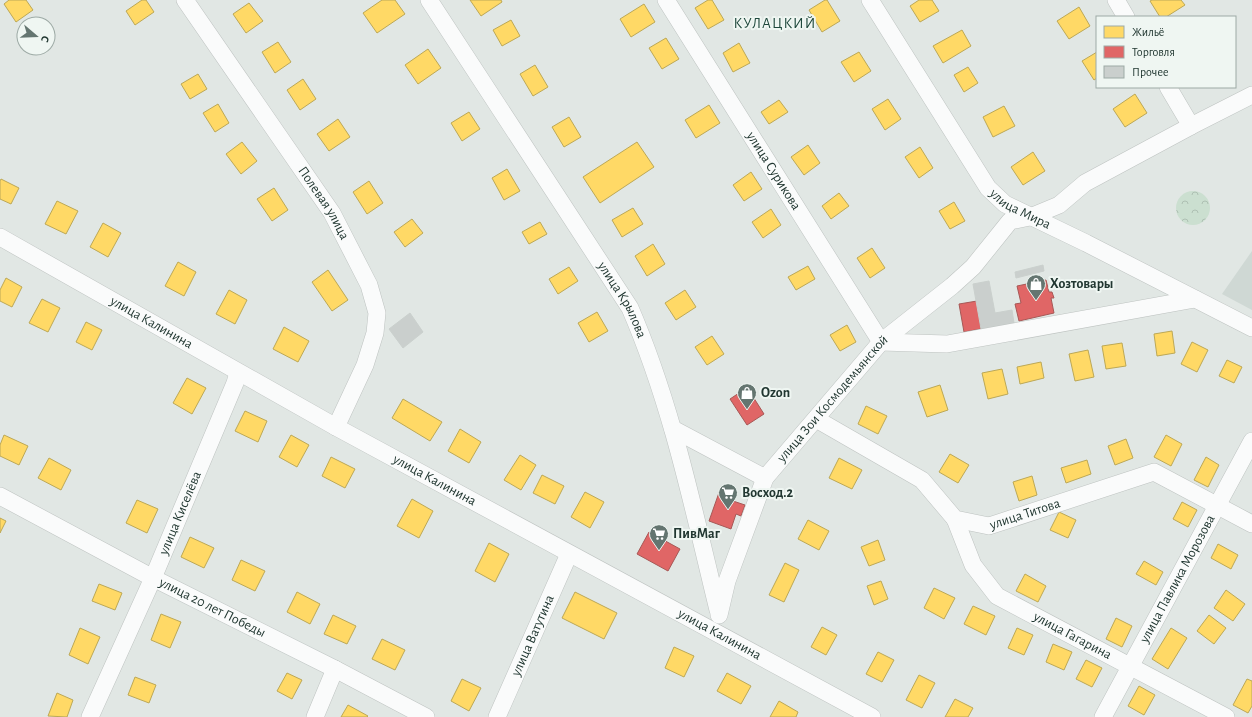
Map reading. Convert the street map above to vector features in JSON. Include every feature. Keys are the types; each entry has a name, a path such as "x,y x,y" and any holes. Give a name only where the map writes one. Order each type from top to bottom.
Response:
{"street":[{"name":"Полевая улица","path":"186,0 332,213 370,285 377,314 375,333 365,365 336,427"},
{"name":"улица Крылова","path":"429,0 630,308 645,343 673,429 719,615 727,639"},
{"name":"улица Сурикова","path":"666,0 881,342"},
{"name":"улица Мира","path":"870,0 988,188 1005,204 1086,243 1252,328"},
{"path":"1116,0 1125,16"},
{"path":"1169,88 1191,126"},
{"path":"881,342 952,286 973,267 1010,220 1030,217 1059,205 1085,183 1191,126 1252,96"},
{"name":"улица Калинина","path":"0,238 336,427 872,717"},
{"name":"улица Зои Космодемьянской","path":"719,615 727,581 765,478 881,342 947,344 1195,299"},
{"name":"улица Киселёва","path":"90,717 152,578 238,373"},
{"path":"816,419 922,480 955,519"},
{"path":"673,429 765,478"},
{"name":"улица Павлика Морозова","path":"1103,717 1252,441"},
{"name":"улица Титова","path":"955,519 989,526 1154,472 1252,524"},
{"name":"улица 20 лет Победы","path":"0,496 152,578 335,669 426,717"},
{"name":"улица Гагарина","path":"955,519 973,565 997,596 1226,717"},
{"name":"улица Ватутина","path":"497,717 569,554"},
{"path":"316,717 335,669"}],"shaded area":[{"path":"1252,251 1252,310 1222,294"}],"green space":[{"path":"1190,191 1196,191 1200,192 1207,198 1210,208 1209,215 1203,222 1196,225 1190,225 1186,224 1179,218 1176,211 1176,205 1177,201 1183,194"}],"building: Жильё":[{"path":"9,0 26,0 33,10 24,16 16,16 16,22 4,4"},
{"path":"142,0 146,0 154,12 135,25 126,11"},
{"path":"382,0 395,0 405,14 377,33 363,13"},
{"path":"470,0 501,0 502,2 481,16"},
{"path":"708,0 712,0 724,20 708,29 695,8"},
{"path":"827,0 840,21 822,32 809,10"},
{"path":"919,0 932,0 939,11 920,22 910,6"},
{"path":"1181,0 1185,5 1168,16 1159,16 1150,1"},
{"path":"249,3 263,21 246,33 233,14"},
{"path":"644,4 655,22 631,37 620,19"},
{"path":"1079,7 1090,26 1069,39 1057,21"},
{"path":"511,20 520,36 502,46 493,30"},
{"path":"962,30 971,46 943,63 933,46"},
{"path":"666,38 679,59 662,69 649,48"},
{"path":"278,42 291,62 275,73 262,52"},
{"path":"739,43 750,63 733,72 723,53"},
{"path":"428,49 441,68 418,84 405,65"},
{"path":"859,52 871,71 854,82 841,62"},
{"path":"1096,53 1096,79 1094,80 1082,61"},
{"path":"535,65 548,87 533,96 520,74"},
{"path":"968,67 978,83 964,92 954,75"},
{"path":"198,74 207,89 190,99 181,84"},
{"path":"303,79 316,99 300,110 287,90"},
{"path":"1135,94 1147,113 1125,127 1113,109"},
{"path":"888,99 901,119 885,130 872,109"},
{"path":"779,100 788,112 769,124 761,112"},
{"path":"218,104 229,123 215,132 203,113"},
{"path":"709,105 720,123 696,138 685,120"},
{"path":"1004,106 1015,126 993,137 983,117"},
{"path":"469,112 480,129 462,141 451,123"},
{"path":"569,117 581,137 564,147 552,127"},
{"path":"338,119 350,137 329,151 317,134"},
{"path":"242,142 257,161 241,174 226,154"},
{"path":"637,142 654,167 600,203 583,177"},
{"path":"808,145 820,163 804,175 791,157"},
{"path":"920,147 933,168 919,178 905,157"},
{"path":"1033,152 1045,171 1023,185 1011,167"},
{"path":"507,169 520,191 504,200 492,178"},
{"path":"751,172 762,189 744,201 733,185"},
{"path":"1,179 19,188 11,204 0,199"},
{"path":"369,181 383,203 367,214 353,192"},
{"path":"274,188 288,210 272,221 257,199"},
{"path":"839,193 849,206 831,219 822,206"},
{"path":"57,201 78,211 66,234 45,224"},
{"path":"954,202 965,221 950,229 939,211"},
{"path":"633,208 643,224 622,237 612,220"},
{"path":"771,209 781,225 763,238 752,222"},
{"path":"412,219 423,233 405,247 394,232"},
{"path":"540,222 547,234 529,244 522,232"},
{"path":"103,223 121,233 108,257 90,247"},
{"path":"653,244 665,264 647,276 635,256"},
{"path":"872,248 885,268 870,278 857,258"},
{"path":"178,262 196,272 184,296 165,286"},
{"path":"808,266 815,279 796,290 788,277"},
{"path":"569,267 578,281 558,294 549,279"},
{"path":"328,270 348,300 332,311 312,282"},
{"path":"6,278 22,287 12,307 0,301 0,290"},
{"path":"229,290 247,300 235,324 216,314"},
{"path":"685,290 696,307 676,320 665,303"},
{"path":"42,299 60,308 48,332 29,323"},
{"path":"597,312 608,331 589,342 578,323"},
{"path":"86,322 102,330 92,350 76,342"},
{"path":"847,325 856,342 840,351 830,335"},
{"path":"284,327 309,341 298,362 273,349"},
{"path":"1172,331 1175,353 1157,356 1154,334"},
{"path":"712,336 724,354 707,365 695,347"},
{"path":"1192,342 1208,350 1197,372 1181,364"},
{"path":"1122,343 1126,366 1106,369 1102,346"},
{"path":"1088,350 1094,377 1075,381 1069,354"},
{"path":"1227,360 1242,367 1234,383 1219,376"},
{"path":"1041,362 1044,378 1020,384 1017,367"},
{"path":"1002,369 1008,394 988,399 982,373"},
{"path":"187,378 206,388 192,414 173,403"},
{"path":"940,385 948,410 927,417 918,392"},
{"path":"403,399 442,422 430,441 392,418"},
{"path":"866,406 887,416 878,434 858,424"},
{"path":"245,411 267,421 258,442 235,431"},
{"path":"460,429 481,442 469,463 448,451"},
{"path":"4,435 28,446 19,465 0,456 0,445"},
{"path":"291,435 309,445 297,467 279,457"},
{"path":"1166,435 1182,444 1171,466 1154,457"},
{"path":"1126,439 1133,458 1115,465 1108,446"},
{"path":"950,454 969,465 958,483 939,472"},
{"path":"520,455 536,465 521,490 504,480"},
{"path":"331,457 355,469 345,488 322,476"},
{"path":"1206,457 1219,465 1208,487 1194,480"},
{"path":"49,458 71,470 61,490 38,478"},
{"path":"839,458 862,470 852,489 829,478"},
{"path":"1087,460 1091,474 1066,483 1061,468"},
{"path":"542,475 564,486 555,504 533,493"},
{"path":"1032,476 1037,495 1019,501 1013,482"},
{"path":"585,492 604,502 590,528 571,517"},
{"path":"412,499 433,511 419,538 397,526"},
{"path":"137,500 158,509 147,533 126,523"},
{"path":"1182,502 1197,510 1188,527 1173,519"},
{"path":"1059,512 1076,520 1068,538 1050,530"},
{"path":"0,518 6,521 0,533"},
{"path":"808,520 829,531 819,550 798,539"},
{"path":"190,537 214,548 204,568 181,557"},
{"path":"878,540 885,560 869,566 861,547"},
{"path":"489,543 509,554 495,582 475,571"},
{"path":"1218,544 1238,555 1231,569 1211,558"},
{"path":"241,560 265,571 255,591 232,580"},
{"path":"1144,561 1163,572 1156,585 1136,574"},
{"path":"785,563 799,570 784,602 769,595"},
{"path":"1025,574 1046,586 1038,602 1016,591"},
{"path":"881,581 888,599 874,605 867,586"},
{"path":"99,584 122,593 115,610 92,601"},
{"path":"934,588 955,598 944,619 924,608"},
{"path":"1226,590 1245,604 1233,621 1214,608"},
{"path":"297,592 320,604 310,624 287,612"},
{"path":"575,592 617,613 604,639 562,618"},
{"path":"973,606 995,616 986,635 964,624"},
{"path":"161,614 181,622 170,648 151,640"},
{"path":"333,615 356,626 347,644 324,634"},
{"path":"1209,615 1226,628 1214,644 1197,631"},
{"path":"1116,618 1132,626 1122,647 1106,639"},
{"path":"822,627 837,635 826,655 811,647"},
{"path":"80,628 100,637 88,664 69,655"},
{"path":"1017,628 1033,635 1024,655 1008,648"},
{"path":"1171,628 1187,638 1168,669 1152,659"},
{"path":"382,639 405,650 395,670 372,659"},
{"path":"1053,644 1072,652 1064,670 1046,662"},
{"path":"674,647 694,656 684,677 665,668"},
{"path":"878,652 894,660 882,682 866,674"},
{"path":"1086,660 1102,668 1092,687 1076,679"},
{"path":"287,673 302,680 292,699 277,691"},
{"path":"727,673 751,686 741,704 717,691"},
{"path":"919,675 935,683 922,708 906,700"},
{"path":"135,677 156,685 149,703 128,695"},
{"path":"462,679 481,688 469,711 451,701"},
{"path":"1247,679 1252,681 1252,706 1248,713 1233,705"},
{"path":"1139,686 1155,695 1144,715 1128,706"},
{"path":"57,693 73,700 67,717 48,716"},
{"path":"955,699 973,708 968,717 945,717"},
{"path":"779,701 798,712 796,717 770,717"},
{"path":"348,705 368,716 341,717"}],"building: Торговля":[{"name":"Хозтовары","path":"1046,280 1049,292 1052,292 1054,298 1051,298 1054,313 1019,321 1015,304 1021,303 1017,286"},
{"path":"977,301 981,329 964,332 959,304"},
{"path":"742,391 745,395 750,392 764,414 747,425 730,399"},
{"name":"Восход.2","path":"721,487 736,492 733,501 745,505 741,516 736,514 731,529 709,521"},
{"name":"ПивМаг","path":"649,532 680,549 668,571 637,554"}],"building: Прочее":[{"path":"1043,265 1044,271 1016,278 1015,272"},
{"path":"989,281 995,313 1012,310 1014,323 981,329 973,284"},
{"path":"410,313 423,332 403,348 389,329"}],"place":[{"name":"Хозтовары","path":"1036,301"},
{"name":"Ozon","path":"747,410"},
{"name":"Восход.2","path":"728,510"},
{"name":"ПивМаг","path":"659,551"}],"district":[{"name":"КУЛАЦКИЙ","path":"775,23"}]}
